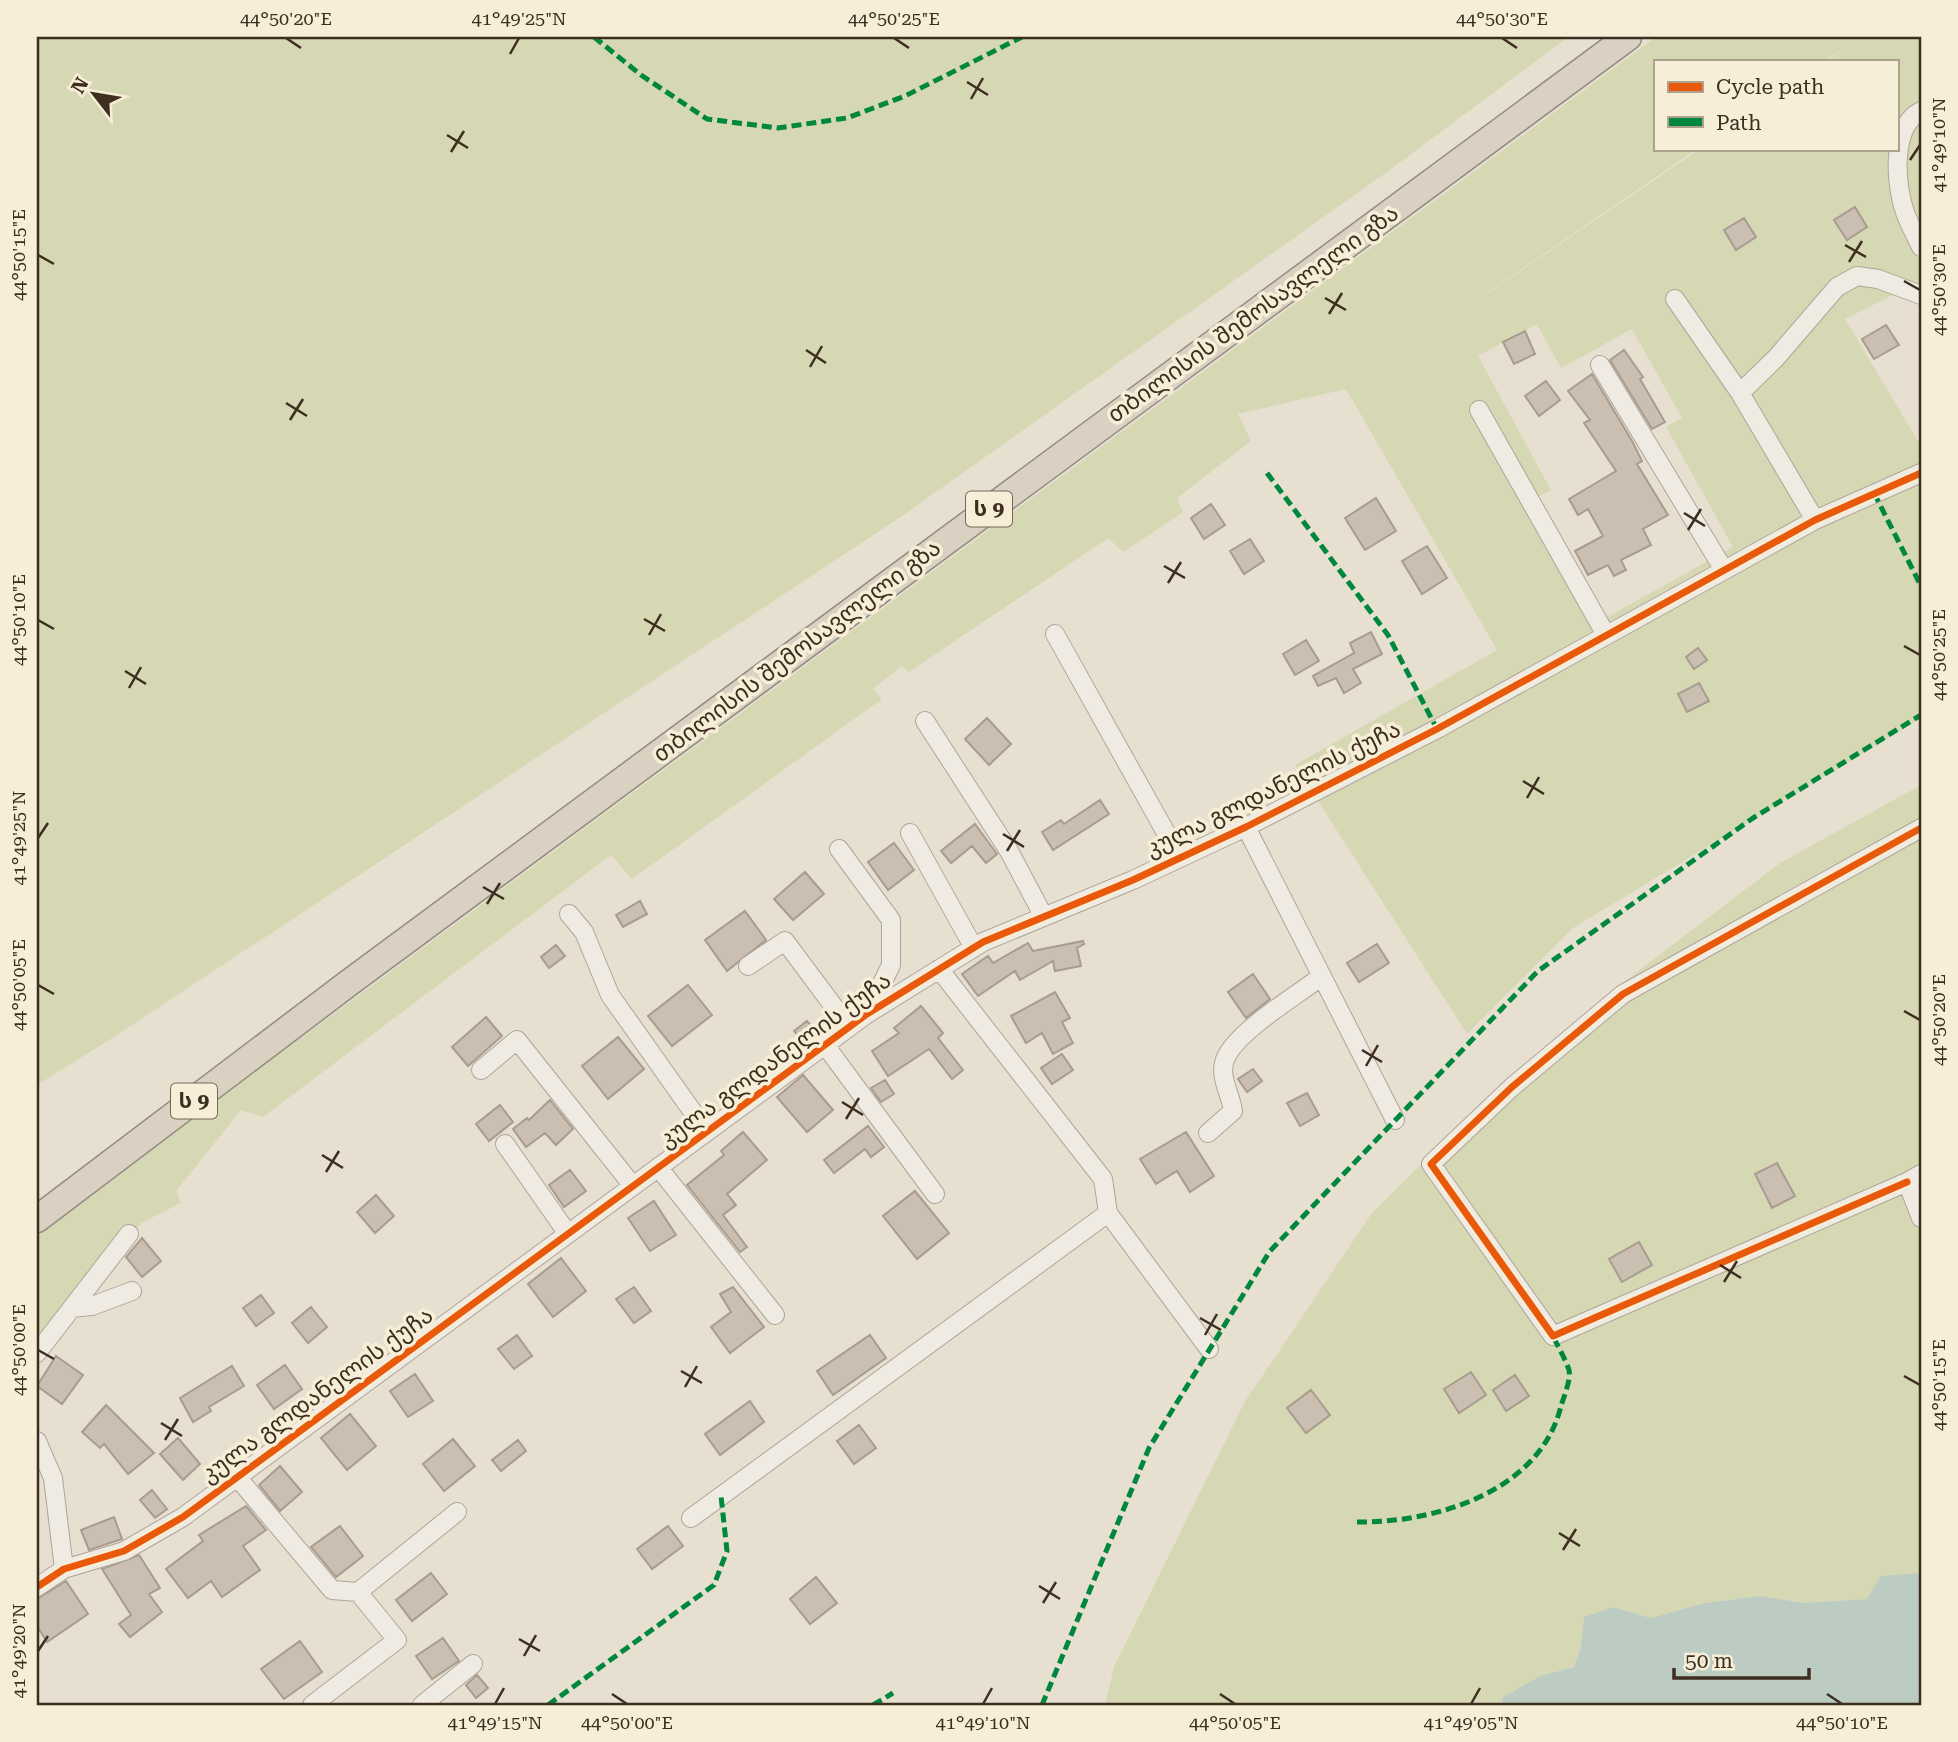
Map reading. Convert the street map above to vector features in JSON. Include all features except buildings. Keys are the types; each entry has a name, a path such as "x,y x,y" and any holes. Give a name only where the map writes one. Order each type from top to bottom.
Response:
{"highway":[{"name":"თბილისის შემოსავლელი გზა","path":"37,1219 350,982 1628,37"}],"street":[{"path":"1921,111 1911,116 1900,135 1898,160 1904,210 1921,247"},
{"path":"1740,393 1776,358 1838,287 1857,276 1878,279 1921,295"},
{"path":"1675,299 1740,393 1815,520"},
{"path":"1600,366 1724,570"},
{"path":"1479,410 1606,635"},
{"name":"კულა გლდანელის ქუჩა","path":"37,1587 64,1569 124,1551 183,1517 867,1014 974,948 1246,827 1437,729 1815,520 1921,473"},
{"path":"1055,634 1180,858"},
{"path":"925,721 1009,851 1044,917"},
{"path":"1246,827 1395,1120"},
{"path":"1921,828 1623,994 1512,1087 1431,1164 1553,1336 1914,1178 1921,1218"},
{"path":"910,833 974,948"},
{"path":"839,849 891,920 891,965 867,1014"},
{"path":"569,914 584,932 610,995 707,1132"},
{"path":"748,965 785,942 849,1027"},
{"path":"939,969 1102,1179 1108,1213 1209,1349"},
{"path":"1209,1133 1233,1111 1231,1095 1223,1077 1224,1061 1234,1045 1322,976"},
{"path":"481,1070 517,1040 633,1186"},
{"path":"825,1045 935,1194"},
{"path":"505,1144 568,1234"},
{"path":"659,1167 775,1315"},
{"path":"691,1518 1108,1213"},
{"path":"37,1353 129,1234"},
{"path":"72,1308 92,1306 132,1291"},
{"path":"37,1441 53,1478 64,1569"},
{"path":"237,1477 332,1590 358,1592 457,1512"},
{"path":"312,1705 397,1640 358,1592"},
{"path":"422,1705 472,1664"}],"green space":[{"path":"37,37 1568,37 1387,172 902,516 114,1037 37,1085"},
{"path":"1656,37 1921,37 1921,281 1845,319 1921,446 1921,718 1573,928 1467,1034 1295,765 1497,650 1346,389 1238,414 1251,441 1177,498 1183,512 1123,552 1108,538 909,672 902,666 873,689 882,699 632,879 611,855 263,1117 241,1110 176,1191 181,1203 141,1223 91,1299 75,1292 37,1338 37,1233","holes":["1852,43 1828,60 1898,60 1898,150 1699,150 1376,369 1696,150 1654,150 1654,60 1826,60","1537,324 1561,368 1632,329 1682,418 1666,427 1733,547 1604,619 1537,497 1551,490 1478,356"]},
{"path":"1921,785 1921,1573 1908,1575 1868,1599 1804,1603 1760,1596 1705,1603 1651,1618 1613,1607 1584,1618 1581,1646 1574,1667 1540,1676 1502,1698 1503,1705 1105,1705 1114,1667 1244,1403 1372,1213 1502,1084 1620,985 1780,863"}],"shaded area":[{"path":"1921,1573 1921,1705 1503,1705 1502,1698 1540,1676 1574,1667 1581,1646 1584,1617 1613,1607 1651,1618 1705,1603 1760,1596 1804,1603 1867,1599 1881,1576"}],"marked path":[{"path":"594,37 641,75 707,119 778,128 847,118 905,96 1022,37"},
{"path":"1267,473 1388,635 1437,729"},
{"path":"1874,493 1921,586"},
{"path":"1042,1705 1149,1448 1270,1251 1538,971 1753,818 1921,715"},
{"path":"1357,1522 1387,1521 1450,1508 1480,1497 1508,1481 1531,1461 1549,1436 1569,1378 1569,1370 1553,1336"},
{"path":"548,1705 714,1585 727,1551 721,1496"},
{"path":"873,1705 893,1693"}],"cycle path":[{"path":"37,1587 64,1569 124,1551 183,1517 867,1014 983,942 1133,880 1246,827 1437,729 1815,520 1921,473"},
{"path":"1907,1182 1553,1336 1431,1164 1512,1087 1623,994 1921,828"}]}
